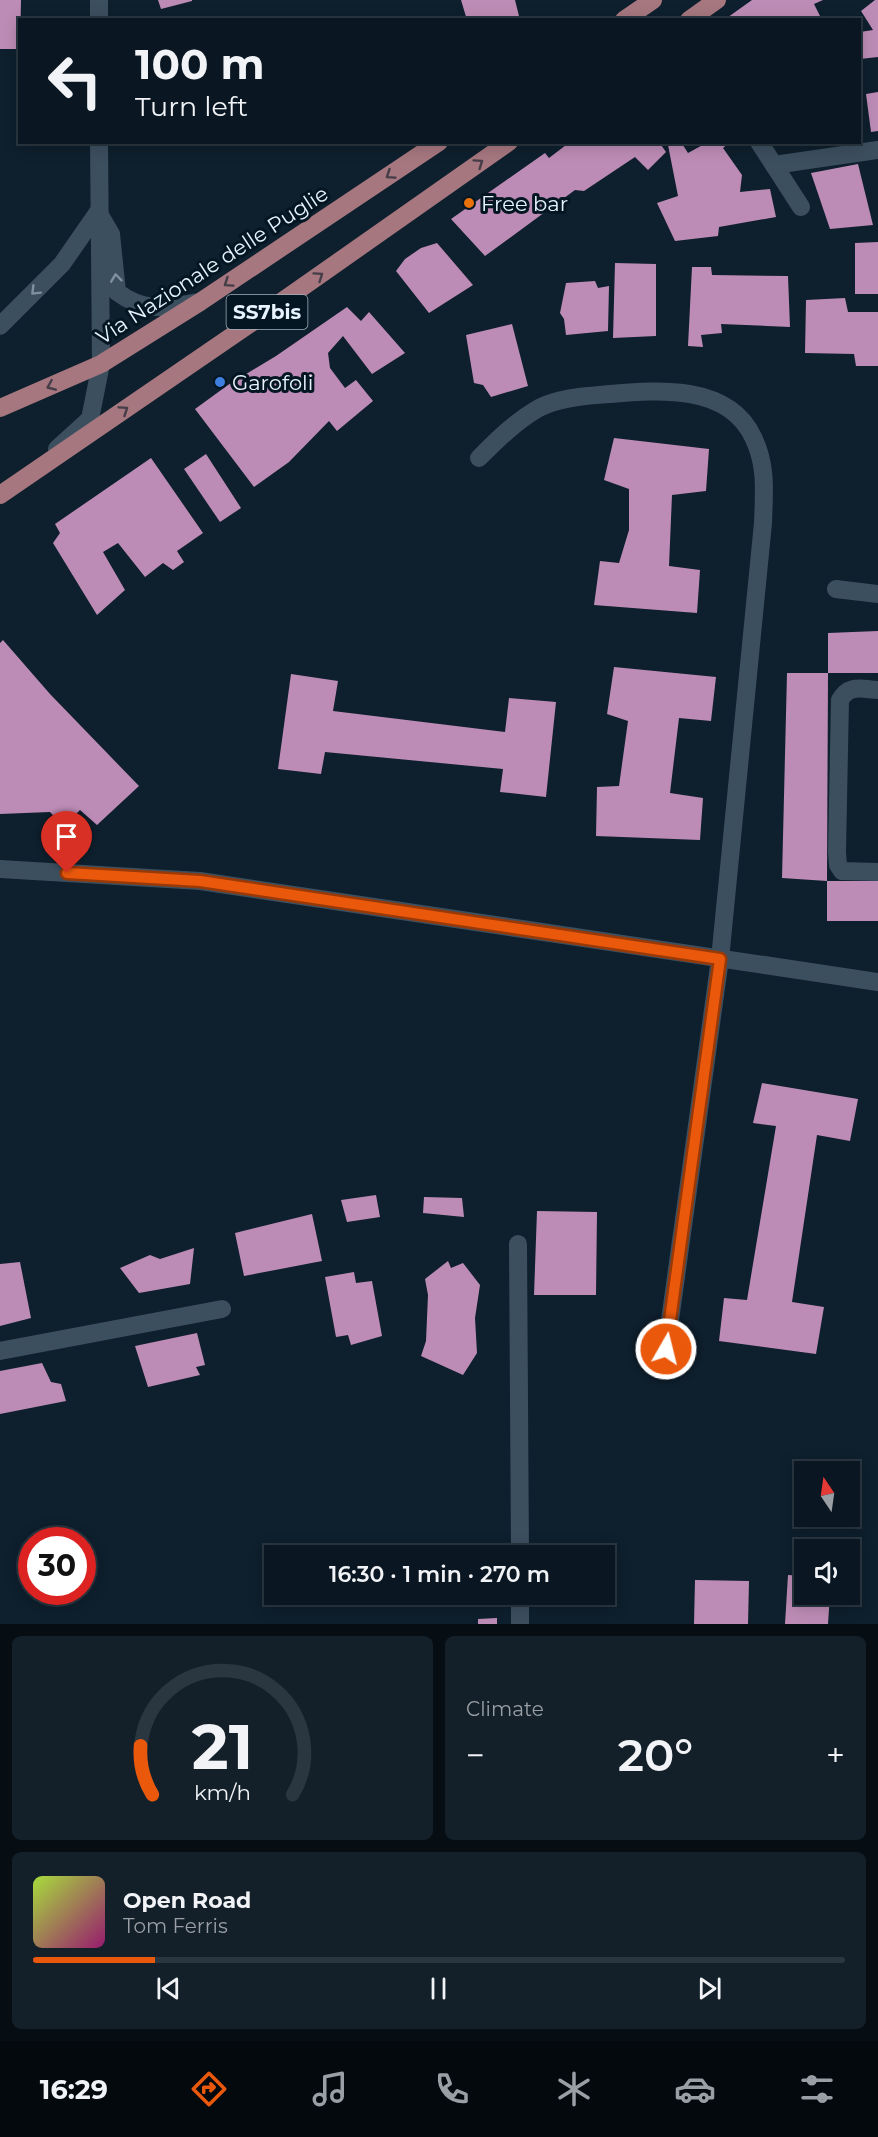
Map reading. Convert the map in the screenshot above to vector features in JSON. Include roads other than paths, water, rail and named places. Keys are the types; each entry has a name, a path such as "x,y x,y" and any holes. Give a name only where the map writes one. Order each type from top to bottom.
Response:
{"main road":[{"path":"627,18 653,0"},
{"path":"692,18 717,0"},
{"name":"Via Nazionale delle Puglie","path":"0,408 101,364 200,302 436,144"},
{"name":"SS7bis","path":"0,495 506,144"}],"street":[{"path":"99,0 99,18"},
{"path":"24,479 90,419 101,364 99,144"},
{"path":"760,144 801,207"},
{"path":"774,165 878,150"},
{"path":"98,213 111,234 117,292 130,301 148,308 200,302"},
{"path":"0,326 62,264 98,213"},
{"path":"479,458 510,429 540,407 573,397 649,391 690,393 720,404 741,418 753,436 764,466 763,523 720,959 666,1349"},
{"path":"836,589 878,594"},
{"path":"878,690 851,689 844,692 840,700 837,852 838,865 842,871 878,872"},
{"path":"0,869 200,881 878,982"},
{"path":"518,1244 520,1545"},
{"path":"0,1351 222,1309"},
{"path":"520,1605 520,1624"}],"place":[{"name":"Free bar","path":"469,203"},
{"name":"Garofoli","path":"220,382"}]}
